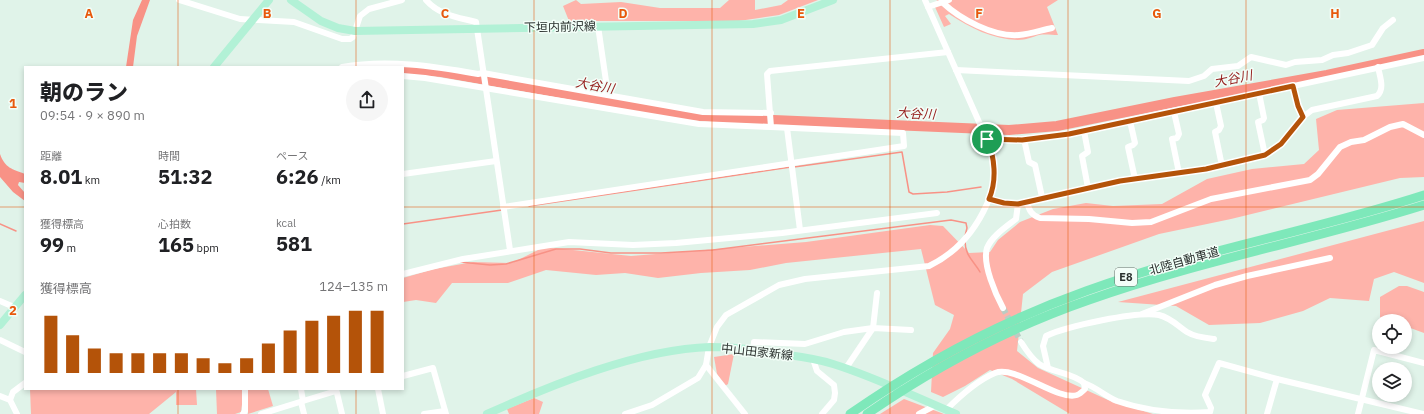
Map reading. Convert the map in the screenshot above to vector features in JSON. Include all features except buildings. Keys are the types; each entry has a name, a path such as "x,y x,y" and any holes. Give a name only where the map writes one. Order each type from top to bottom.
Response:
{"highway":[{"name":"北陸自動車道","path":"850,414 900,380 948,353 1007,323 1079,293 1169,265 1424,195"},
{"name":"北陸自動車道","path":"867,414 928,375 975,349 1048,316 1088,300 1178,272 1424,205"}],"main road":[{"name":"下垣内前沢線","path":"291,0 321,21 338,28 355,31 598,26 739,25 770,23 801,13 833,0"},
{"path":"215,66 268,1"},
{"path":"0,325 24,296"},
{"name":"中山田家新線","path":"487,414 542,390 623,363 660,353 709,347 753,350 813,359 846,368 878,380 956,414"}],"street":[{"path":"181,0 240,19 294,22 342,40 350,40 353,37 360,16 369,9 391,1 402,0"},
{"path":"426,0 431,6 446,14 476,22 510,250"},
{"path":"625,414 652,405 682,389 698,378 706,364 709,347 717,327 726,315 778,285 805,279 929,266 943,259 969,236 982,215 993,191 994,166 991,149 925,0"},
{"path":"928,7 950,0"},
{"path":"942,2 972,24 1007,34 1019,35 1052,28"},
{"path":"956,70 1189,81 1204,76 1212,69 1238,66 1251,57 1286,65 1295,62 1322,60 1333,55 1364,48 1372,45 1383,28 1393,20"},
{"path":"598,26 608,95"},
{"path":"771,127 767,74 770,71 948,52"},
{"path":"987,139 1024,139 1084,130 1424,58"},
{"path":"347,66 356,64 427,65 703,112 770,113"},
{"path":"989,199 1004,203 1018,204 1042,197 1135,179 1222,166 1265,155 1281,144 1303,117 1320,108 1377,96 1382,89 1378,67"},
{"path":"404,76 425,78 699,124 903,133 904,146 503,207"},
{"path":"1293,86 1298,106 1303,117"},
{"path":"1259,93 1264,118 1258,122 1265,155"},
{"path":"1216,103 1221,126 1219,130 1215,132 1222,166"},
{"path":"1174,112 1179,134 1177,138 1172,139 1179,173"},
{"path":"1130,121 1135,143 1133,146 1128,147 1135,179"},
{"path":"1027,202 1030,211 1035,216 1040,218 1089,219 1132,223 1151,222 1211,199 1310,180 1318,174 1340,147 1352,142 1364,140 1390,127 1403,124 1424,135"},
{"path":"787,128 793,163 800,230"},
{"path":"1084,130 1088,152 1082,156 1088,188"},
{"path":"1024,139 1029,162 1035,165 1042,197"},
{"path":"404,174 496,161"},
{"path":"1003,308 993,287 988,267 987,249 996,235 1016,219 1018,204"},
{"path":"404,274 463,259 510,250 569,242 633,245 782,233 937,213"},
{"path":"1048,368 1043,346 1046,336 1061,329 1140,314 1215,285 1247,276 1330,258"},
{"path":"846,368 873,328 877,293"},
{"path":"0,301 14,307"},
{"path":"1140,314 1159,315 1175,322 1188,333 1214,339"},
{"path":"753,350 754,342 805,344 844,332 873,328 911,330"},
{"path":"0,340 24,352"},
{"path":"1021,342 1030,356 1048,368 1076,376 1084,383 1092,385 1104,395 1154,410 1192,414 1210,412 1211,408 1205,395 1219,363 1277,379 1423,414"},
{"path":"1358,414 1374,350 1424,363"},
{"path":"813,359 816,371 834,385 834,400 822,414"},
{"path":"706,364 745,414"},
{"path":"404,376 433,368 445,412 424,414"},
{"path":"946,410 962,395 996,373 1007,373 1067,395 1078,395 1085,389 1084,383"},
{"path":"1267,414 1277,379"},
{"path":"10,400 13,392 24,384"},
{"path":"242,414 245,411 245,390"},
{"path":"301,390 304,414"},
{"path":"261,414 336,390 342,414"},
{"path":"378,390 383,414"},
{"path":"0,396 10,400 17,414"},
{"path":"918,414 936,405"}],"shaded area":[{"path":"142,0 150,0 137,36 133,66 126,66 133,20"},
{"path":"576,0 581,4 621,2 660,8 720,8 729,0 755,0 755,10 781,5 788,0 818,0 779,15 739,21 569,21 563,6"},
{"path":"937,0 1058,0 1047,7 1058,35 1039,35 1018,40 1008,39 982,32 949,14 945,16 951,24 944,27 935,7"},
{"path":"1424,103 1424,177 1400,178 1231,219 1159,234 1052,272 1023,294 1017,351 1038,368 1108,400 1153,414 1070,414 1012,379 990,370 965,386 943,397 931,392 933,353 950,329 954,315 935,305 921,249 786,263 750,270 701,273 658,278 625,273 596,275 546,270 508,283 452,283 436,303 416,300 404,302 404,278 434,269 473,262 512,263 544,247 631,256 806,242 930,225 943,226 969,253 990,252 998,240 1020,222 1053,209 1086,203 1113,206 1162,204 1207,179 1252,169 1304,164 1319,150 1316,119 1337,110"},
{"path":"0,154 7,165 24,174 24,183 19,182 18,185 24,192 24,200 13,192 0,177"},
{"path":"1424,221 1424,283 1394,272 1374,279 1369,301 1330,298 1303,311 1260,323 1209,325 1176,306 1118,302"},
{"path":"1399,286 1407,286 1424,292 1424,333 1412,329 1412,314 1380,314 1380,297"},
{"path":"734,354 728,384 725,386 717,374 714,357"},
{"path":"30,390 196,390 197,405 176,405 176,392 149,414 31,414"},
{"path":"216,390 244,390 241,412 235,414 217,414"},
{"path":"248,390 268,390 273,406 248,414"},
{"path":"534,398 543,402 539,414 509,414 507,409"},
{"path":"904,399 944,414 880,414"}],"waterway":[{"name":"大谷川","path":"404,69 441,72 686,115 1009,130 1057,126 1175,102 1327,75 1424,54"},
{"path":"794,167 902,152 909,192 913,194 947,192 981,187"},
{"path":"529,206 791,167"},
{"path":"404,224 502,210"},
{"path":"460,262 490,265 506,264 556,249 580,249 611,253 661,253 713,250 951,220 966,223 967,228 965,236"},
{"path":"0,224 16,231"},
{"path":"965,241 966,251 980,272"}],"tunnel":[{"path":"1003,308 1021,342"}],"route":[{"path":"1293,86 1298,106 1303,117 1281,144 1265,155 1206,169 1120,181 1042,197 1018,204 1004,203 989,199 993,191 994,166 991,149 987,139 1022,140 1069,134 1293,86"}]}
